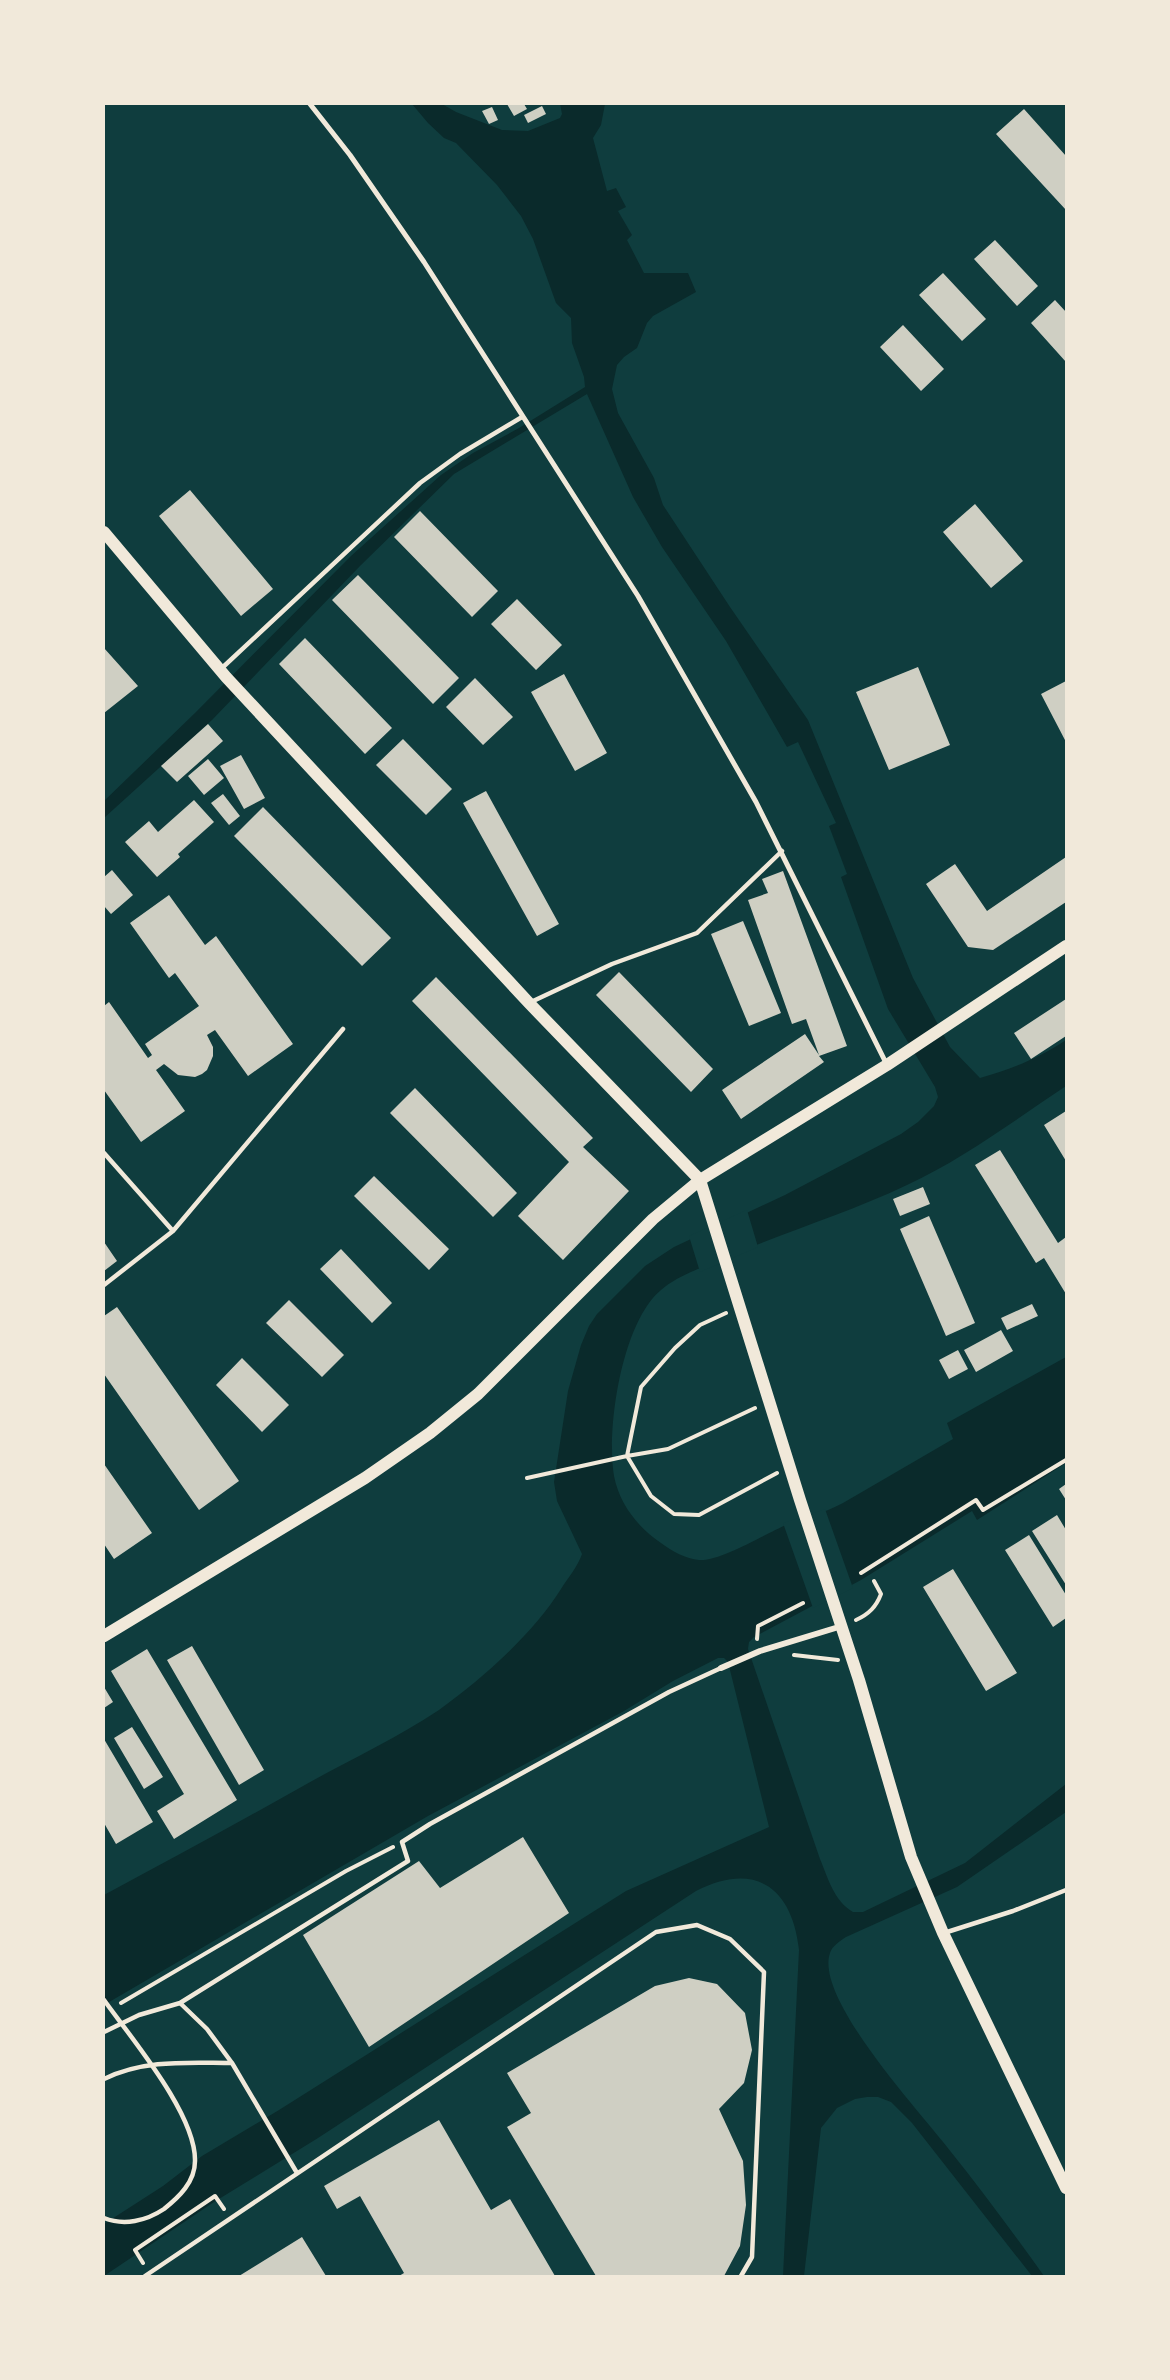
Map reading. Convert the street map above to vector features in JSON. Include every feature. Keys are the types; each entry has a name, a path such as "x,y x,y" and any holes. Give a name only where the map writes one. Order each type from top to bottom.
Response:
{"main road":[{"path":"104,532 244,697 529,1003 700,1180 853,1661 906,1842 943,1933 1066,2188"},
{"path":"104,1636 365,1478 430,1433 478,1394 653,1219 700,1180 887,1065 1066,946"}],"street":[{"path":"310,104 350,154 424,262 638,596 756,802 887,1065"},
{"path":"721,1668 754,1653 842,1626"}],"lane":[{"path":"223,673 420,483 460,453 522,418"},
{"path":"529,1003 612,964 697,933 782,851"},
{"path":"104,1285 173,1231 343,1029"},
{"path":"104,1153 173,1231"},
{"path":"104,2032 139,2015 180,2003 408,1861 402,1842 430,1824 669,1692 721,1668"},
{"path":"943,1933 1013,1911 1066,1890"},
{"path":"146,2277 656,1932 696,1925 730,1938 764,1972 752,2257 741,2277"},
{"path":"104,2000 149,2063 187,2124 193,2141 196,2162 185,2189 179,2197 161,2210 146,2219 128,2222 113,2222 104,2218"},
{"path":"180,2003 207,2029 232,2063 297,2173"},
{"path":"104,2079 127,2069 160,2063 232,2063"}],"path":[{"path":"739,1307 700,1325 675,1348 641,1387 627,1456 651,1496 674,1514 699,1515 790,1466"},
{"path":"526,1478 668,1449 770,1401"},
{"path":"861,1573 976,1500 983,1510 1066,1460"},
{"path":"842,1626 866,1616 877,1606 881,1594 874,1581"},
{"path":"758,1626 803,1604"},
{"path":"792,1655 853,1661"},
{"path":"127,1999 346,1871 402,1842"},
{"path":"135,2250 215,2196"}],"water":[{"path":"412,104 442,104 502,130 528,131 560,118 562,114 560,104 605,104 601,125 593,138 607,191 616,188 626,207 618,211 632,235 627,240 644,273 688,273 696,292 653,316 647,323 637,348 617,365 612,389 618,413 654,478 663,505 808,720 913,978 950,1047 980,1078 1025,1062 1066,1040 1066,1086 968,1151 928,1175 884,1195 697,1269 661,1290 647,1305 627,1350 615,1404 612,1431 614,1476 620,1496 637,1522 653,1537 679,1554 699,1560 708,1559 718,1557 786,1525 843,1503 953,1439 947,1423 1066,1357 1066,1463 977,1520 972,1511 861,1580 754,1637 749,1642 748,1649 820,1859 836,1895 853,1912 863,1912 965,1863 1066,1784 1066,1812 957,1887 846,1937 831,1950 829,1973 838,1998 874,2056 975,2182 1044,2276 1032,2276 912,2123 891,2102 878,2097 867,2097 855,2099 837,2108 821,2128 804,2276 783,2276 799,1950 795,1928 779,1896 767,1886 753,1880 736,1879 717,1882 696,1891 318,2138 214,2202 104,2276 104,2224 163,2186 202,2156 279,2110 626,1891 769,1827 728,1662 724,1658 718,1658 428,1816 104,2005 104,1895 439,1710 506,1655 549,1606 582,1554 557,1501 554,1482 568,1391 581,1345 597,1314 645,1266 674,1247 785,1195 901,1134 918,1122 934,1106 938,1097 935,1087 888,1009 841,877 847,874 829,826 836,823 798,742 787,747 726,641 662,547 633,497 587,394 454,474 360,566 212,720 104,818 104,801 351,556 441,475 473,453 519,428 585,387 584,377 572,343 571,318 556,303 533,239 521,216 497,185 456,143 444,138 428,123"}],"pier":[{"path":"747,1210 758,1247 700,1272 689,1236"},
{"path":"825,1509 853,1588 813,1608 783,1523"}],"building":[{"path":"507,104 524,104 527,109 514,116"},
{"path":"542,106 546,114 528,123 524,115"},
{"path":"492,107 498,120 489,124 482,111"},
{"path":"1024,109 1066,156 1066,210 996,134"},
{"path":"995,240 1038,286 1017,306 974,259"},
{"path":"943,273 986,319 962,341 919,295"},
{"path":"1055,300 1066,312 1066,362 1031,323"},
{"path":"903,325 944,369 921,391 880,347"},
{"path":"190,490 273,589 241,616 159,516"},
{"path":"975,504 1023,561 991,588 943,532"},
{"path":"420,511 498,591 472,617 394,537"},
{"path":"358,575 459,678 433,704 332,600"},
{"path":"517,599 562,645 536,670 491,624"},
{"path":"305,638 392,728 365,754 279,664"},
{"path":"104,648 138,686 104,713"},
{"path":"918,667 950,745 889,770 856,692"},
{"path":"564,674 607,753 575,771 531,692"},
{"path":"475,678 513,717 483,745 446,707"},
{"path":"1066,681 1066,742 1041,694"},
{"path":"208,724 223,741 177,782 161,766"},
{"path":"403,739 452,789 426,815 376,765"},
{"path":"241,755 265,798 244,809 220,766"},
{"path":"208,759 224,778 204,795 188,776"},
{"path":"486,791 559,924 537,936 463,803"},
{"path":"223,794 240,816 229,825 211,803"},
{"path":"194,800 214,822 178,854 180,857 157,877 125,842 149,821 158,832"},
{"path":"263,807 391,938 362,966 234,836"},
{"path":"1066,857 1066,902 993,950 968,947 926,884 955,864 987,911"},
{"path":"112,870 133,895 111,914 104,906 104,877"},
{"path":"783,871 847,1046 819,1056 824,1062 741,1119 722,1090 805,1034 819,1055 806,1019 792,1024 748,900 768,893 762,879"},
{"path":"169,895 205,945 216,936 293,1044 248,1076 215,1030 207,1035 213,1047 213,1056 207,1070 202,1074 195,1077 178,1075 164,1064 156,1070 185,1111 141,1142 104,1090 104,1006 109,1002 148,1058 152,1055 145,1044 199,1006 175,973 169,978 130,923"},
{"path":"743,921 781,1013 749,1026 711,934"},
{"path":"619,972 713,1069 691,1092 596,995"},
{"path":"436,977 593,1138 583,1147 629,1191 563,1260 518,1216 569,1162 412,1001"},
{"path":"1066,999 1066,1036 1031,1059 1014,1033"},
{"path":"415,1088 517,1193 493,1217 390,1113"},
{"path":"1066,1111 1066,1161 1044,1125"},
{"path":"1000,1150 1058,1243 1066,1237 1066,1294 1044,1258 1036,1263 975,1165"},
{"path":"374,1176 449,1249 429,1270 354,1196"},
{"path":"923,1187 930,1204 900,1216 893,1199"},
{"path":"929,1216 975,1323 946,1336 900,1229"},
{"path":"104,1242 117,1261 104,1271"},
{"path":"341,1249 392,1303 372,1323 320,1269"},
{"path":"289,1300 344,1355 322,1377 266,1323"},
{"path":"1032,1304 1038,1316 1007,1330 1001,1318"},
{"path":"117,1307 239,1481 199,1510 104,1374 104,1316"},
{"path":"1001,1330 1013,1351 976,1372 964,1350"},
{"path":"958,1350 968,1369 949,1379 939,1360"},
{"path":"242,1358 289,1405 262,1432 216,1385"},
{"path":"104,1464 152,1533 114,1559 104,1544"},
{"path":"1066,1484 1066,1500 1059,1489"},
{"path":"1057,1515 1066,1530 1066,1585 1032,1531"},
{"path":"1029,1535 1066,1595 1066,1618 1053,1627 1005,1550"},
{"path":"953,1569 1017,1673 986,1691 923,1587"},
{"path":"192,1646 264,1770 239,1785 167,1660"},
{"path":"147,1649 237,1800 174,1839 157,1811 184,1794 111,1671"},
{"path":"104,1687 113,1702 104,1708"},
{"path":"132,1727 163,1777 144,1789 114,1738"},
{"path":"104,1739 153,1822 116,1844 104,1823"},
{"path":"523,1837 569,1913 369,2047 303,1935 419,1861 440,1888"},
{"path":"689,1978 717,1984 745,2013 752,2050 744,2083 719,2109 743,2161 746,2205 740,2246 724,2276 596,2276 507,2127 531,2113 507,2073 655,1986"},
{"path":"439,2120 491,2210 510,2199 555,2276 399,2276 404,2273 360,2196 337,2209 324,2186"},
{"path":"302,2237 326,2276 239,2276"}]}
